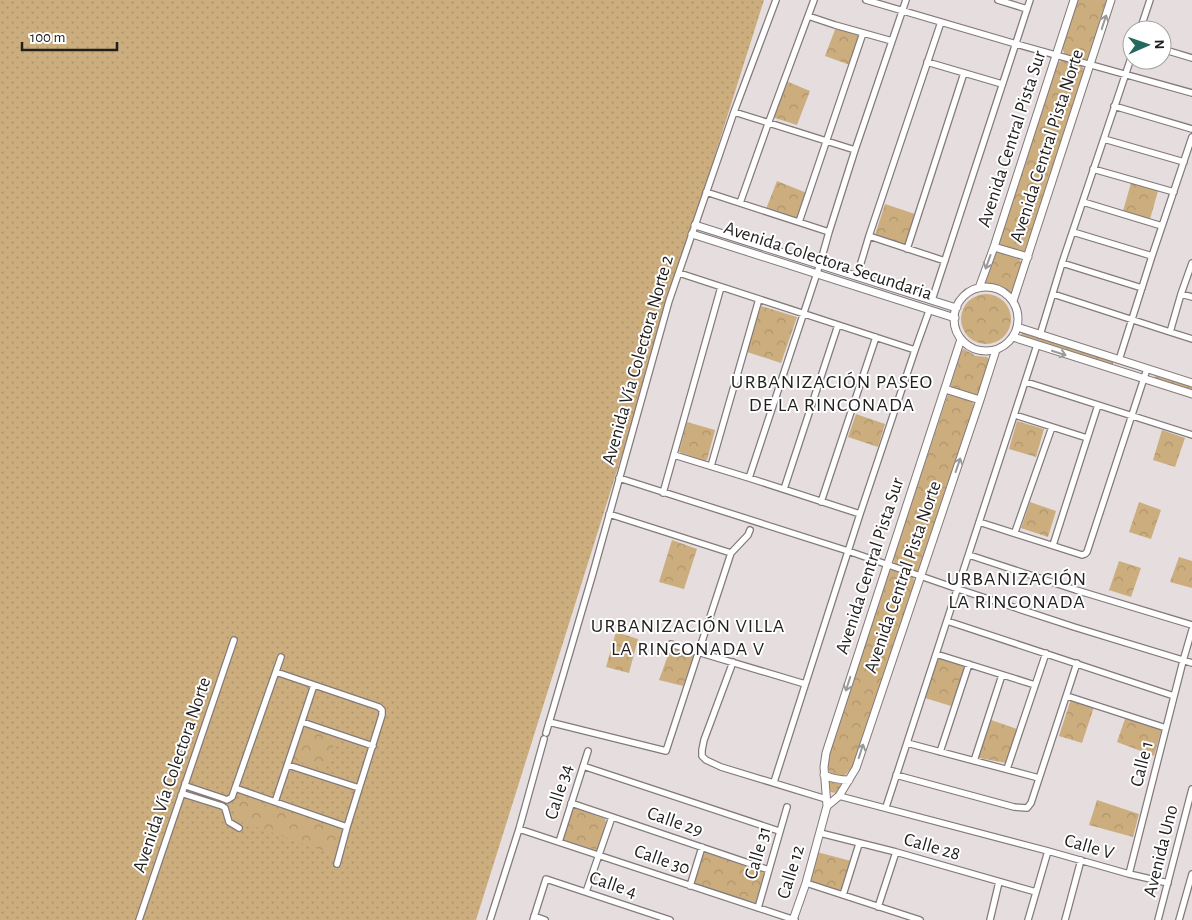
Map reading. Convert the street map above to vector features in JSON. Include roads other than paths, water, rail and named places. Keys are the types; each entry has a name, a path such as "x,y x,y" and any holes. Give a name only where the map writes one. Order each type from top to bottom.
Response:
{"street":[{"name":"Avenida Vía Colectora Norte 2","path":"490,920 519,829 669,301 734,112 776,0"},
{"path":"740,203 814,0"},
{"path":"866,0 1192,93"},
{"path":"749,478 817,274 855,150 906,0"},
{"path":"998,0 1027,9"},
{"path":"932,300 1030,0"},
{"name":"Avenida Central Pista Sur","path":"979,288 1074,0"},
{"name":"Avenida Central Pista Norte","path":"1013,301 1112,0"},
{"path":"1143,20 1150,0"},
{"path":"808,16 892,40"},
{"path":"857,276 868,236 941,22"},
{"path":"799,222 863,33"},
{"path":"1172,52 1192,58"},
{"path":"927,62 1002,84"},
{"path":"1040,335 1062,263 1127,70"},
{"path":"907,249 964,73"},
{"path":"1114,106 1192,129"},
{"path":"734,112 855,150"},
{"path":"1119,360 1192,136"},
{"path":"1104,139 1184,162"},
{"path":"1093,169 1174,192"},
{"path":"706,192 829,232"},
{"path":"1083,202 1162,226"},
{"name":"Avenida Colectora Secundaria","path":"695,225 957,307"},
{"path":"1073,232 1152,256"},
{"name":"Avenida Colectora Secundaria","path":"692,234 955,318"},
{"path":"868,236 945,261"},
{"path":"994,247 1028,257"},
{"path":"1062,263 1142,288"},
{"path":"1170,332 1192,263"},
{"path":"679,272 915,350"},
{"path":"663,493 721,287"},
{"path":"987,287 994,288 1008,295 1013,301 1018,316 1017,327 1005,345 996,350 977,350 961,339 957,332 955,318 957,307 960,300 972,290 987,287"},
{"path":"1052,294 1192,339"},
{"path":"1181,294 1192,298"},
{"path":"711,466 758,299"},
{"path":"774,782 860,514 929,311"},
{"path":"784,489 838,325"},
{"path":"1017,327 1192,383"},
{"path":"1012,337 1192,394"},
{"path":"821,502 876,338"},
{"name":"Avenida Central Pista Sur","path":"826,802 824,767 826,753 961,339"},
{"path":"886,807 1037,345"},
{"name":"Avenida Central Pista Norte","path":"826,802 839,796 856,768 996,350"},
{"path":"979,522 1082,555 1085,554 1147,369"},
{"path":"1026,382 1192,435"},
{"path":"945,389 980,400"},
{"path":"1053,545 1098,405"},
{"path":"1015,414 1087,438"},
{"path":"1015,532 1052,427"},
{"path":"674,455 860,514"},
{"path":"619,478 848,551 1074,627 1192,663"},
{"path":"609,514 731,553"},
{"path":"549,722 666,751 731,553 748,535 750,530"},
{"path":"969,554 1076,590 1192,625"},
{"path":"947,621 1174,696"},
{"name":"Calle 1","path":"1129,874 1192,630"},
{"name":"Avenida Vía Colectora Norte","path":"139,920 234,640"},
{"path":"671,644 805,684"},
{"path":"1007,769 1046,653"},
{"path":"936,654 1035,685"},
{"path":"185,783 186,786 227,800 232,797 281,657"},
{"path":"733,662 704,740 702,756 706,760 721,766 774,782 826,802"},
{"path":"940,752 969,664"},
{"path":"896,776 1027,808 1031,803 1077,664"},
{"path":"276,672 381,708 383,712 337,864"},
{"path":"974,761 1002,675"},
{"path":"275,802 314,685"},
{"path":"1067,696 1166,728"},
{"path":"302,722 372,746"},
{"path":"907,743 1039,778"},
{"name":"Calle 34","path":"559,842 588,751"},
{"path":"288,765 360,788"},
{"path":"583,766 779,831"},
{"path":"824,775 849,780"},
{"path":"235,788 347,826"},
{"name":"Avenida Uno","path":"1158,920 1192,789"},
{"path":"181,795 187,794 222,806 225,808 229,822 239,828"},
{"name":"Calle V","path":"839,796 1168,883"},
{"name":"Calle 12","path":"794,920 820,833 826,802"},
{"name":"Calle 29","path":"571,803 769,870"},
{"name":"Calle 31","path":"758,908 787,807"},
{"path":"586,892 612,817"},
{"name":"Calle 30","path":"519,829 794,920"},
{"name":"Calle 28","path":"820,833 896,852 1036,892"},
{"path":"843,895 859,844"},
{"path":"690,886 702,847"},
{"path":"1028,920 1048,851"},
{"path":"878,907 896,852"},
{"path":"1065,920 1081,860"},
{"name":"Avenida Uno","path":"1179,920 1192,874"},
{"name":"Calle 4","path":"533,918 546,879 661,919 670,920"},
{"path":"806,882 918,920"},
{"path":"990,920 1000,882"},
{"path":"533,918 545,920"}],"district":[{"name":"URBANIZACIÓN PASEO DE LA RINCONADA","path":"832,394"},
{"name":"URBANIZACIÓN LA RINCONADA","path":"1017,590"},
{"name":"URBANIZACIÓN VILLA LA RINCONADA V","path":"688,638"}]}
